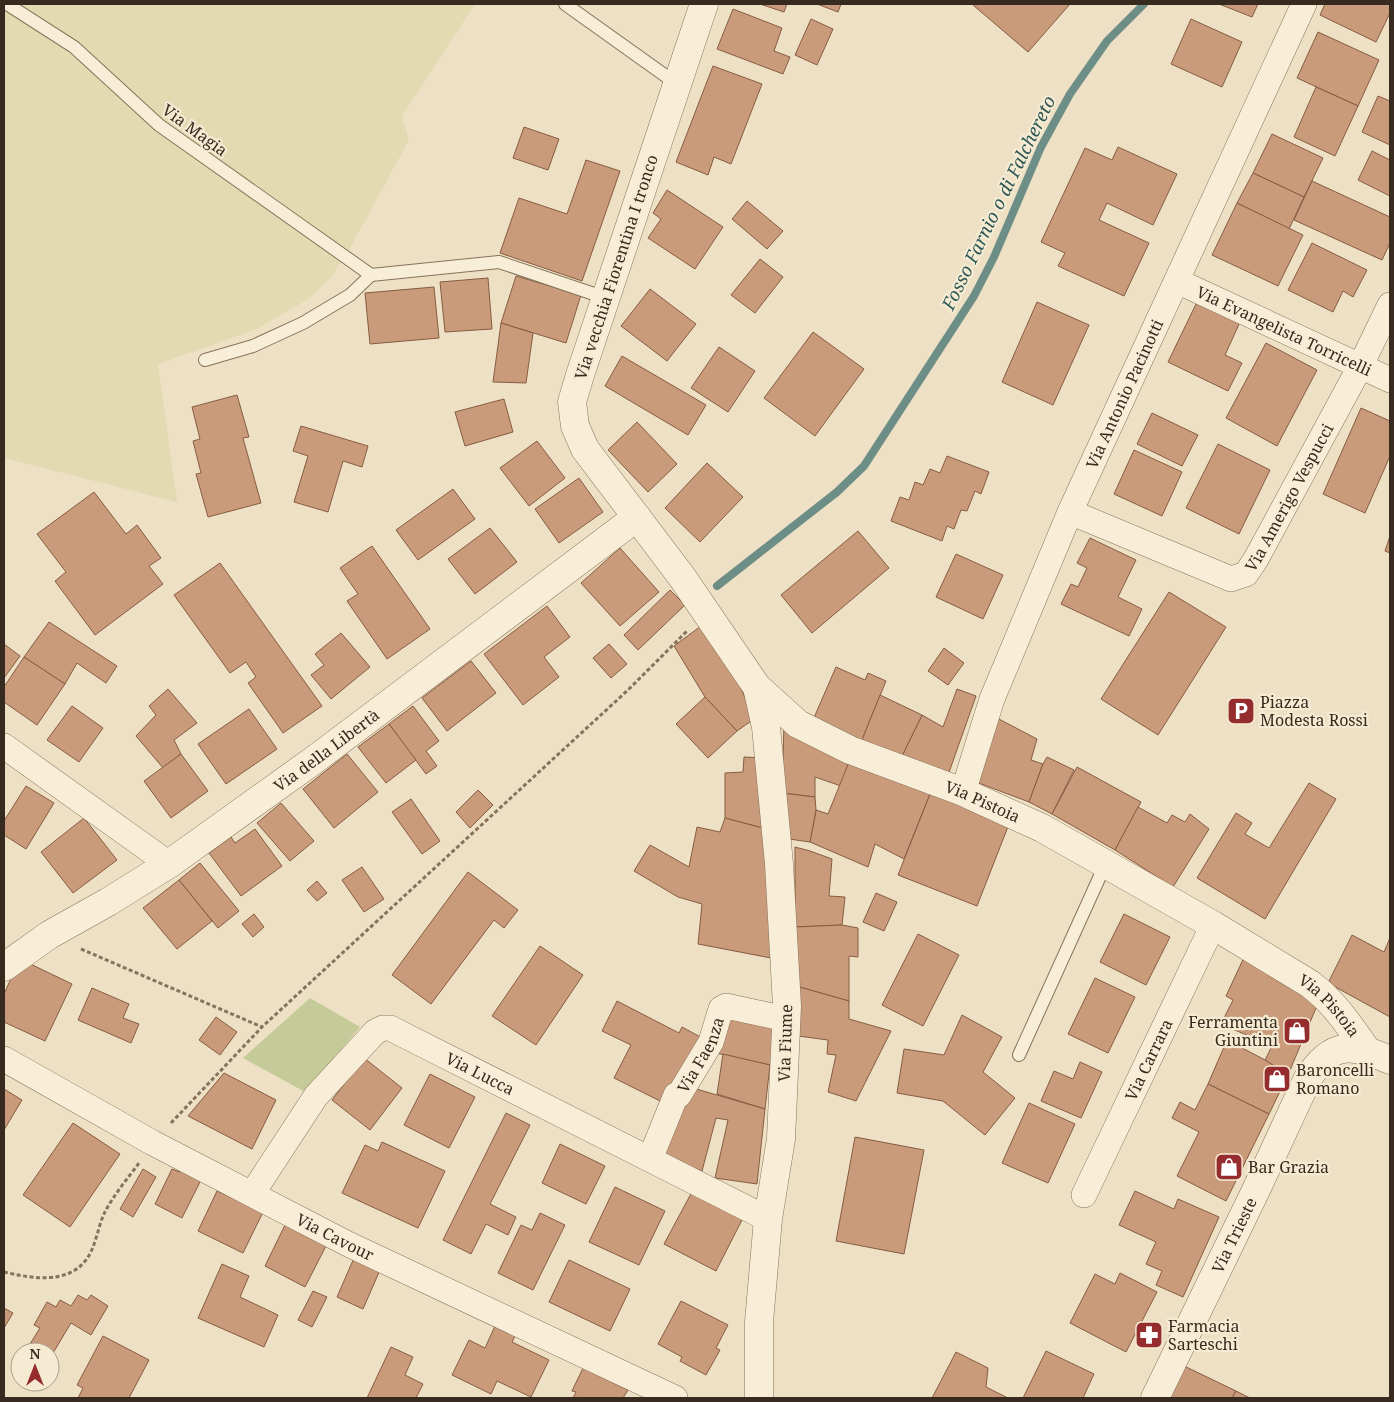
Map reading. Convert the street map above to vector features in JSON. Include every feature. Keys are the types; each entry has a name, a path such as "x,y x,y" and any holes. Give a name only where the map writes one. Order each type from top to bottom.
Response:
{"street":[{"name":"Via vecchia Fiorentina I tronco","path":"637,517 585,449 575,426 572,402 704,4"},
{"name":"Via Antonio Pacinotti","path":"963,792 992,699 1070,512 1304,4"},
{"name":"Via Evangelista Torricelli","path":"1176,281 1390,380"},
{"name":"Via Amerigo Vespucci","path":"1070,512 1231,579 1246,574 1256,559 1361,365 1390,305"},
{"name":"Via Pistoia","path":"637,517 707,612 757,687 798,724 850,750 963,792 1042,828 1213,925 1324,994 1378,1055"},
{"name":"Via della Libertà","path":"4,967 49,935 108,902 169,864 314,760 637,517"},
{"name":"Via Fiume","path":"757,687 766,727 779,864 786,1018 781,1139 768,1219 759,1322 759,1398"},
{"path":"4,746 169,864"},
{"name":"Via Carrara","path":"1084,1195 1213,925"},
{"name":"Via Faenza","path":"650,1159 676,1095 678,1095 711,1042 721,1009 726,1006 786,1018"},
{"name":"Via Lucca","path":"252,1194 316,1096 376,1032 383,1028 390,1028 768,1219"},
{"name":"Via Trieste","path":"1155,1398 1307,1080 1316,1065 1331,1053 1339,1050 1378,1055"},
{"name":"Via Cavour","path":"4,1059 153,1143 348,1244 675,1398"}],"lane":[{"name":"Via Magia","path":"6,4 74,47 159,125 371,275"},
{"path":"565,4 677,84"},
{"path":"206,360 253,346 303,323 350,295 371,275 499,262 606,298"},
{"path":"1019,1055 1106,865"}],"path":[{"path":"4,1272 25,1277 49,1277 73,1271 81,1266 87,1259 105,1212 153,1143 262,1028 628,690 707,612"},
{"path":"49,935 262,1028"}],"shaded area":[{"path":"4,4 475,4 402,116 409,140 350,248 330,278 310,298 257,329 158,364 177,502 4,458"}],"green space":[{"path":"310,998 360,1027 305,1092 243,1058"}],"building":[{"path":"760,4 787,4 784,12"},
{"path":"817,4 841,4 838,12"},
{"path":"974,4 1070,4 1028,52"},
{"path":"1219,4 1258,4 1252,17"},
{"path":"1325,4 1390,4 1390,13 1376,42 1320,15"},
{"path":"733,9 782,28 774,51 790,57 783,74 717,49"},
{"path":"811,19 833,29 817,65 795,55"},
{"path":"1191,19 1242,42 1222,87 1171,64"},
{"path":"1318,32 1379,60 1358,106 1297,78"},
{"path":"713,66 762,84 731,164 714,157 708,175 676,162"},
{"path":"1316,87 1358,106 1335,156 1294,137"},
{"path":"1378,96 1390,101 1390,145 1362,132"},
{"path":"524,127 559,139 548,170 513,158"},
{"path":"1272,134 1323,158 1304,197 1253,173"},
{"path":"1118,147 1177,174 1153,225 1107,203 1099,220 1149,243 1124,296 1058,266 1065,253 1041,242 1085,148 1112,160"},
{"path":"1372,151 1390,160 1390,196 1358,180"},
{"path":"586,160 620,171 582,281 500,253 519,198 567,214"},
{"path":"1253,173 1304,197 1289,229 1237,203"},
{"path":"1312,181 1390,217 1390,243 1382,260 1294,220"},
{"path":"667,190 723,227 695,269 648,238 661,219 653,213"},
{"path":"747,201 783,231 767,249 732,219"},
{"path":"1237,203 1303,235 1278,286 1212,255"},
{"path":"1312,243 1367,270 1353,297 1343,291 1333,312 1288,290"},
{"path":"760,259 783,277 755,313 731,295"},
{"path":"516,276 581,295 566,343 501,323"},
{"path":"488,278 492,329 445,332 440,282"},
{"path":"434,287 439,338 370,344 365,293"},
{"path":"650,289 696,324 667,361 621,326"},
{"path":"1037,302 1089,325 1053,405 1002,382"},
{"path":"1197,302 1240,322 1225,355 1242,363 1228,391 1168,362"},
{"path":"501,323 533,333 526,383 493,382"},
{"path":"813,332 864,369 815,436 764,398"},
{"path":"1266,343 1317,370 1277,446 1226,418"},
{"path":"719,347 755,371 728,412 691,388"},
{"path":"622,356 706,405 688,435 605,386"},
{"path":"237,395 249,437 243,438 261,503 208,517 196,474 201,473 193,441 200,439 192,407"},
{"path":"504,399 513,432 465,446 455,412"},
{"path":"1361,408 1390,421 1390,456 1365,513 1323,494"},
{"path":"1152,413 1198,435 1182,466 1137,444"},
{"path":"637,422 677,464 648,492 608,450"},
{"path":"301,426 368,446 362,467 343,461 328,512 294,502 308,456 293,451"},
{"path":"537,441 565,478 529,506 500,468"},
{"path":"1218,444 1270,470 1239,534 1186,508"},
{"path":"1134,450 1182,472 1162,516 1114,494"},
{"path":"947,456 989,472 981,494 975,491 967,511 961,510 954,529 947,526 942,541 891,521 900,497 909,500 915,482 923,485 930,469 940,473"},
{"path":"707,463 743,497 700,542 665,508"},
{"path":"579,478 603,512 559,543 535,509"},
{"path":"453,489 475,519 418,560 396,530"},
{"path":"94,492 126,534 137,525 161,558 149,566 163,584 95,635 55,581 66,572 37,534"},
{"path":"490,528 517,562 475,594 448,559"},
{"path":"858,531 889,568 812,633 781,595"},
{"path":"1390,536 1390,553 1385,551"},
{"path":"1090,538 1136,560 1118,597 1142,609 1129,636 1061,604 1071,584 1078,587 1087,568 1077,563"},
{"path":"372,546 430,629 387,659 347,601 358,594 340,568"},
{"path":"620,548 659,592 620,626 581,583"},
{"path":"956,554 1003,575 983,619 936,597"},
{"path":"220,563 322,706 283,733 248,683 256,677 246,662 230,673 174,595"},
{"path":"670,590 685,605 638,650 624,635"},
{"path":"1169,592 1226,627 1158,735 1101,699"},
{"path":"547,606 570,637 544,657 559,677 523,705 484,654"},
{"path":"49,622 117,666 106,683 77,663 65,684 24,657"},
{"path":"701,626 732,667 754,719 737,731 705,697 674,646"},
{"path":"341,633 370,667 331,699 311,675 324,665 315,654"},
{"path":"4,644 20,656 4,678"},
{"path":"609,644 627,664 611,678 593,658"},
{"path":"944,648 964,663 948,685 928,671"},
{"path":"24,657 65,684 37,725 4,702 4,687"},
{"path":"471,661 496,693 447,731 422,698"},
{"path":"836,667 865,680 868,673 886,681 862,740 813,720"},
{"path":"168,689 197,723 174,740 181,754 163,768 136,736 156,715 149,706"},
{"path":"957,689 976,696 947,778 902,756 922,715 943,727"},
{"path":"880,695 922,715 902,756 862,740"},
{"path":"705,697 737,731 708,758 676,724"},
{"path":"72,706 103,728 79,762 47,740"},
{"path":"413,706 439,741 426,751 437,766 426,774 389,724"},
{"path":"249,709 277,749 226,784 198,744"},
{"path":"995,717 1037,739 1031,760 1043,764 1029,802 976,782"},
{"path":"784,723 851,757 841,786 815,777 815,797 782,793"},
{"path":"389,724 416,760 386,783 358,747"},
{"path":"181,754 208,791 171,818 144,781"},
{"path":"347,754 378,792 334,828 303,789"},
{"path":"744,757 763,758 770,830 725,818 725,773 743,772"},
{"path":"1047,757 1074,770 1052,814 1029,802"},
{"path":"849,762 932,789 904,859 875,844 868,867 810,842 816,810 828,814"},
{"path":"1077,767 1141,802 1115,850 1052,814"},
{"path":"1309,783 1336,799 1265,919 1197,878 1236,813 1252,823 1245,834 1269,848"},
{"path":"26,786 54,803 26,849 4,835 4,821"},
{"path":"932,789 1011,819 977,906 898,875"},
{"path":"478,790 493,805 470,828 456,812"},
{"path":"782,793 815,797 816,810 810,842 782,838"},
{"path":"411,799 440,841 422,854 392,812"},
{"path":"281,803 314,841 290,861 257,823"},
{"path":"1138,807 1167,823 1172,815 1185,822 1190,814 1209,829 1173,887 1115,850"},
{"path":"84,818 117,860 73,893 41,852"},
{"path":"725,818 770,830 771,958 698,944 702,904 678,897 634,871 650,845 689,867 697,827 720,832"},
{"path":"255,829 282,866 241,896 209,853 231,837 235,843"},
{"path":"795,847 832,859 829,896 845,897 842,925 795,927"},
{"path":"200,863 239,911 218,928 179,880"},
{"path":"362,867 384,899 364,912 342,880"},
{"path":"468,872 518,910 504,928 494,920 431,1004 392,975"},
{"path":"179,880 212,921 177,949 143,908"},
{"path":"317,881 327,893 317,901 307,890"},
{"path":"876,893 897,902 884,931 863,922"},
{"path":"254,914 264,927 253,937 242,924"},
{"path":"1124,914 1170,937 1146,985 1100,962"},
{"path":"842,925 858,928 858,957 849,956 849,1001 796,986 795,927"},
{"path":"918,934 959,955 923,1026 882,1005"},
{"path":"1352,935 1384,952 1390,938 1390,1017 1328,983"},
{"path":"540,946 583,975 536,1045 492,1016"},
{"path":"1247,951 1321,996 1288,1075 1265,1060 1272,1046 1221,1024 1233,1000 1226,996"},
{"path":"20,959 72,984 45,1041 4,1022 4,994"},
{"path":"1095,978 1135,997 1108,1053 1068,1034"},
{"path":"796,986 849,1001 849,1019 891,1031 856,1101 828,1092 836,1055 827,1054 828,1040 798,1036"},
{"path":"92,988 129,1004 123,1018 139,1024 131,1043 78,1020"},
{"path":"617,1001 679,1033 682,1027 704,1039 662,1102 614,1078 631,1045 602,1031"},
{"path":"726,1012 776,1022 770,1065 716,1053"},
{"path":"962,1015 1002,1037 983,1072 1015,1098 985,1135 943,1101 897,1093 904,1049 944,1055"},
{"path":"216,1017 237,1032 220,1055 199,1040"},
{"path":"1227,1040 1265,1060 1288,1075 1269,1114 1208,1084"},
{"path":"723,1054 770,1065 765,1109 717,1094"},
{"path":"364,1058 402,1088 370,1130 332,1100"},
{"path":"1080,1062 1102,1072 1081,1118 1041,1101 1054,1071 1073,1079"},
{"path":"224,1073 276,1100 252,1149 188,1116"},
{"path":"430,1074 475,1097 449,1148 404,1125"},
{"path":"1208,1084 1269,1114 1226,1201 1177,1176 1199,1132 1172,1118 1180,1102 1195,1110"},
{"path":"686,1086 765,1109 757,1184 715,1178 728,1120 716,1118 702,1171 664,1159"},
{"path":"4,1089 22,1100 4,1130"},
{"path":"1029,1103 1075,1124 1048,1183 1002,1163"},
{"path":"506,1113 530,1125 490,1204 516,1217 508,1235 486,1224 471,1254 443,1240"},
{"path":"73,1123 120,1154 70,1227 23,1195"},
{"path":"855,1137 924,1150 904,1254 836,1241"},
{"path":"382,1142 445,1171 418,1228 342,1193 365,1145 378,1151"},
{"path":"560,1144 605,1166 586,1204 542,1183"},
{"path":"183,1166 203,1176 182,1218 155,1204 172,1169 180,1172"},
{"path":"143,1169 156,1177 133,1217 120,1209"},
{"path":"615,1187 665,1211 639,1265 589,1242"},
{"path":"693,1190 744,1216 716,1271 664,1244"},
{"path":"217,1191 239,1201 241,1196 265,1208 243,1253 198,1231"},
{"path":"1135,1191 1174,1209 1178,1199 1219,1217 1183,1297 1156,1285 1162,1271 1146,1264 1156,1242 1119,1225"},
{"path":"540,1213 565,1225 533,1290 498,1273 521,1225 532,1230"},
{"path":"286,1223 327,1244 305,1287 265,1266"},
{"path":"354,1258 380,1270 363,1309 337,1297"},
{"path":"569,1260 630,1289 610,1331 549,1302"},
{"path":"222,1264 249,1276 240,1297 278,1315 264,1347 198,1318"},
{"path":"1120,1273 1157,1292 1126,1352 1070,1323 1095,1274 1115,1284"},
{"path":"313,1291 327,1297 312,1327 298,1320"},
{"path":"78,1295 87,1300 91,1295 108,1306 91,1335 71,1323 60,1342 31,1342 40,1328 34,1325 47,1302 56,1307 60,1300 71,1306"},
{"path":"681,1301 728,1325 716,1348 720,1350 706,1375 680,1361 682,1357 658,1344"},
{"path":"4,1308 13,1313 4,1328"},
{"path":"495,1326 515,1336 512,1342 549,1360 531,1397 497,1381 491,1394 452,1375 469,1340 485,1348"},
{"path":"103,1336 149,1360 129,1398 78,1398 83,1388 77,1385"},
{"path":"391,1347 413,1357 405,1375 423,1384 416,1398 367,1398"},
{"path":"1046,1351 1094,1374 1083,1398 1023,1398"},
{"path":"956,1352 988,1368 986,1387 1008,1398 932,1398"},
{"path":"1182,1365 1236,1391 1232,1398 1166,1398"},
{"path":"583,1368 628,1390 623,1398 573,1398 576,1392 572,1391"},
{"path":"1236,1391 1250,1398 1232,1398"}],"waterway":[{"name":"Fosso Farnio o di Falchereto","path":"717,586 837,492 864,466 974,296 994,257 1041,147 1070,94 1107,41 1144,4"}],"place":[{"name":"Piazza Modesta Rossi","path":"1241,711"},
{"name":"Ferramenta Giuntini","path":"1297,1031"},
{"name":"Baroncelli Romano","path":"1277,1079"},
{"name":"Bar Grazia","path":"1229,1167"},
{"name":"Farmacia Sarteschi","path":"1149,1335"}]}
